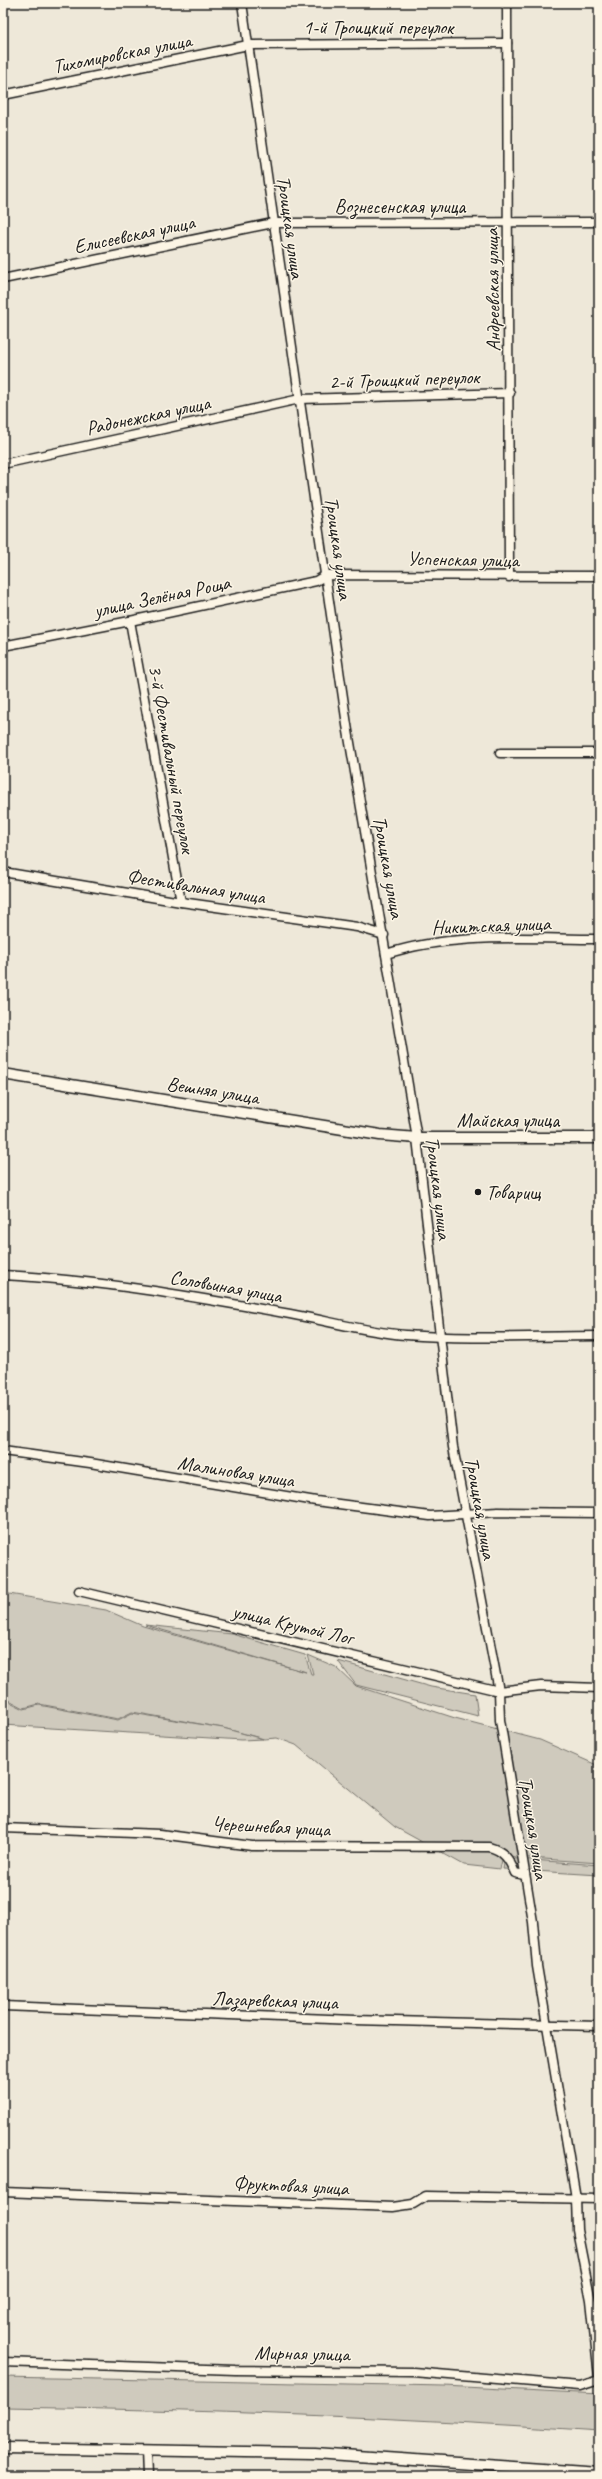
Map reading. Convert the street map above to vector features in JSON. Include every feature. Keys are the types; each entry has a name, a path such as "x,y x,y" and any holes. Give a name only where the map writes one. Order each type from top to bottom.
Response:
{"street":[{"name":"Троицкая улица","path":"242,3 348,733 384,935 417,1138 418,1164 442,1336 453,1447 464,1514 498,1691 500,1720 546,2026 576,2198 577,2230 592,2301 599,2378"},
{"name":"Андреевская улица","path":"507,3 510,393 509,577"},
{"name":"1-й Троицкий переулок","path":"248,45 507,43"},
{"name":"Тихомировская улица","path":"3,95 248,45"},
{"name":"Вознесенская улица","path":"273,223 599,222"},
{"name":"Елисеевская улица","path":"3,279 273,223"},
{"name":"2-й Троицкий переулок","path":"300,399 510,393"},
{"name":"Радонежская улица","path":"3,464 300,399"},
{"name":"Успенская улица","path":"326,575 509,577 599,576"},
{"name":"улица Зелёная Роща","path":"3,646 130,622 316,581 326,575"},
{"name":"3-й Фестивальный переулок","path":"130,622 181,902"},
{"path":"500,753 599,753"},
{"name":"Фестивальная улица","path":"3,872 181,902 356,927 384,935"},
{"name":"Никитская улица","path":"386,954 413,946 454,940 599,939"},
{"name":"Вешняя улица","path":"3,1074 372,1134 417,1138"},
{"name":"Майская улица","path":"417,1138 599,1138"},
{"name":"Соловьиная улица","path":"3,1275 53,1277 147,1290 292,1315 351,1328 405,1335 599,1336"},
{"name":"Малиновая улица","path":"3,1451 90,1462 173,1478 384,1511 430,1516 464,1514 599,1513"},
{"name":"улица Крутой Лог","path":"79,1591 498,1691"},
{"path":"498,1691 541,1686 599,1688"},
{"name":"Черешневая улица","path":"3,1828 160,1834 252,1846 489,1847 499,1850 508,1859 515,1872 524,1874"},
{"name":"Лазаревская улица","path":"3,2006 546,2026 599,2026"},
{"name":"Фруктовая улица","path":"3,2192 394,2207 414,2204 426,2196 599,2199"},
{"name":"Мирная улица","path":"3,2362 235,2370 413,2372 580,2386 599,2378"},
{"path":"3,2448 314,2453 599,2473"},
{"path":"146,2450 147,2476"}],"shaded area":[{"path":"3,1593 106,1610 143,1626 306,1672 145,1625 232,1634 305,1655 311,1674 313,1674 308,1655 336,1667 356,1686 455,1718 540,1740 599,1766 599,1863 503,1856 500,1869 464,1865 395,1827 296,1745 277,1738 264,1739 223,1728 132,1712 118,1719 39,1704 24,1708 9,1700 3,1700"},
{"path":"338,1661 431,1687 475,1694 478,1716 356,1685"},
{"path":"3,1701 8,1701 24,1709 39,1705 118,1720 132,1713 223,1728 263,1739 242,1740 3,1725"},
{"path":"505,1858 599,1865 599,1875 503,1869"},
{"path":"3,2377 445,2386 599,2394 599,2431 301,2415 3,2407"}],"place":[{"name":"Товарищ","path":"478,1192"}]}
